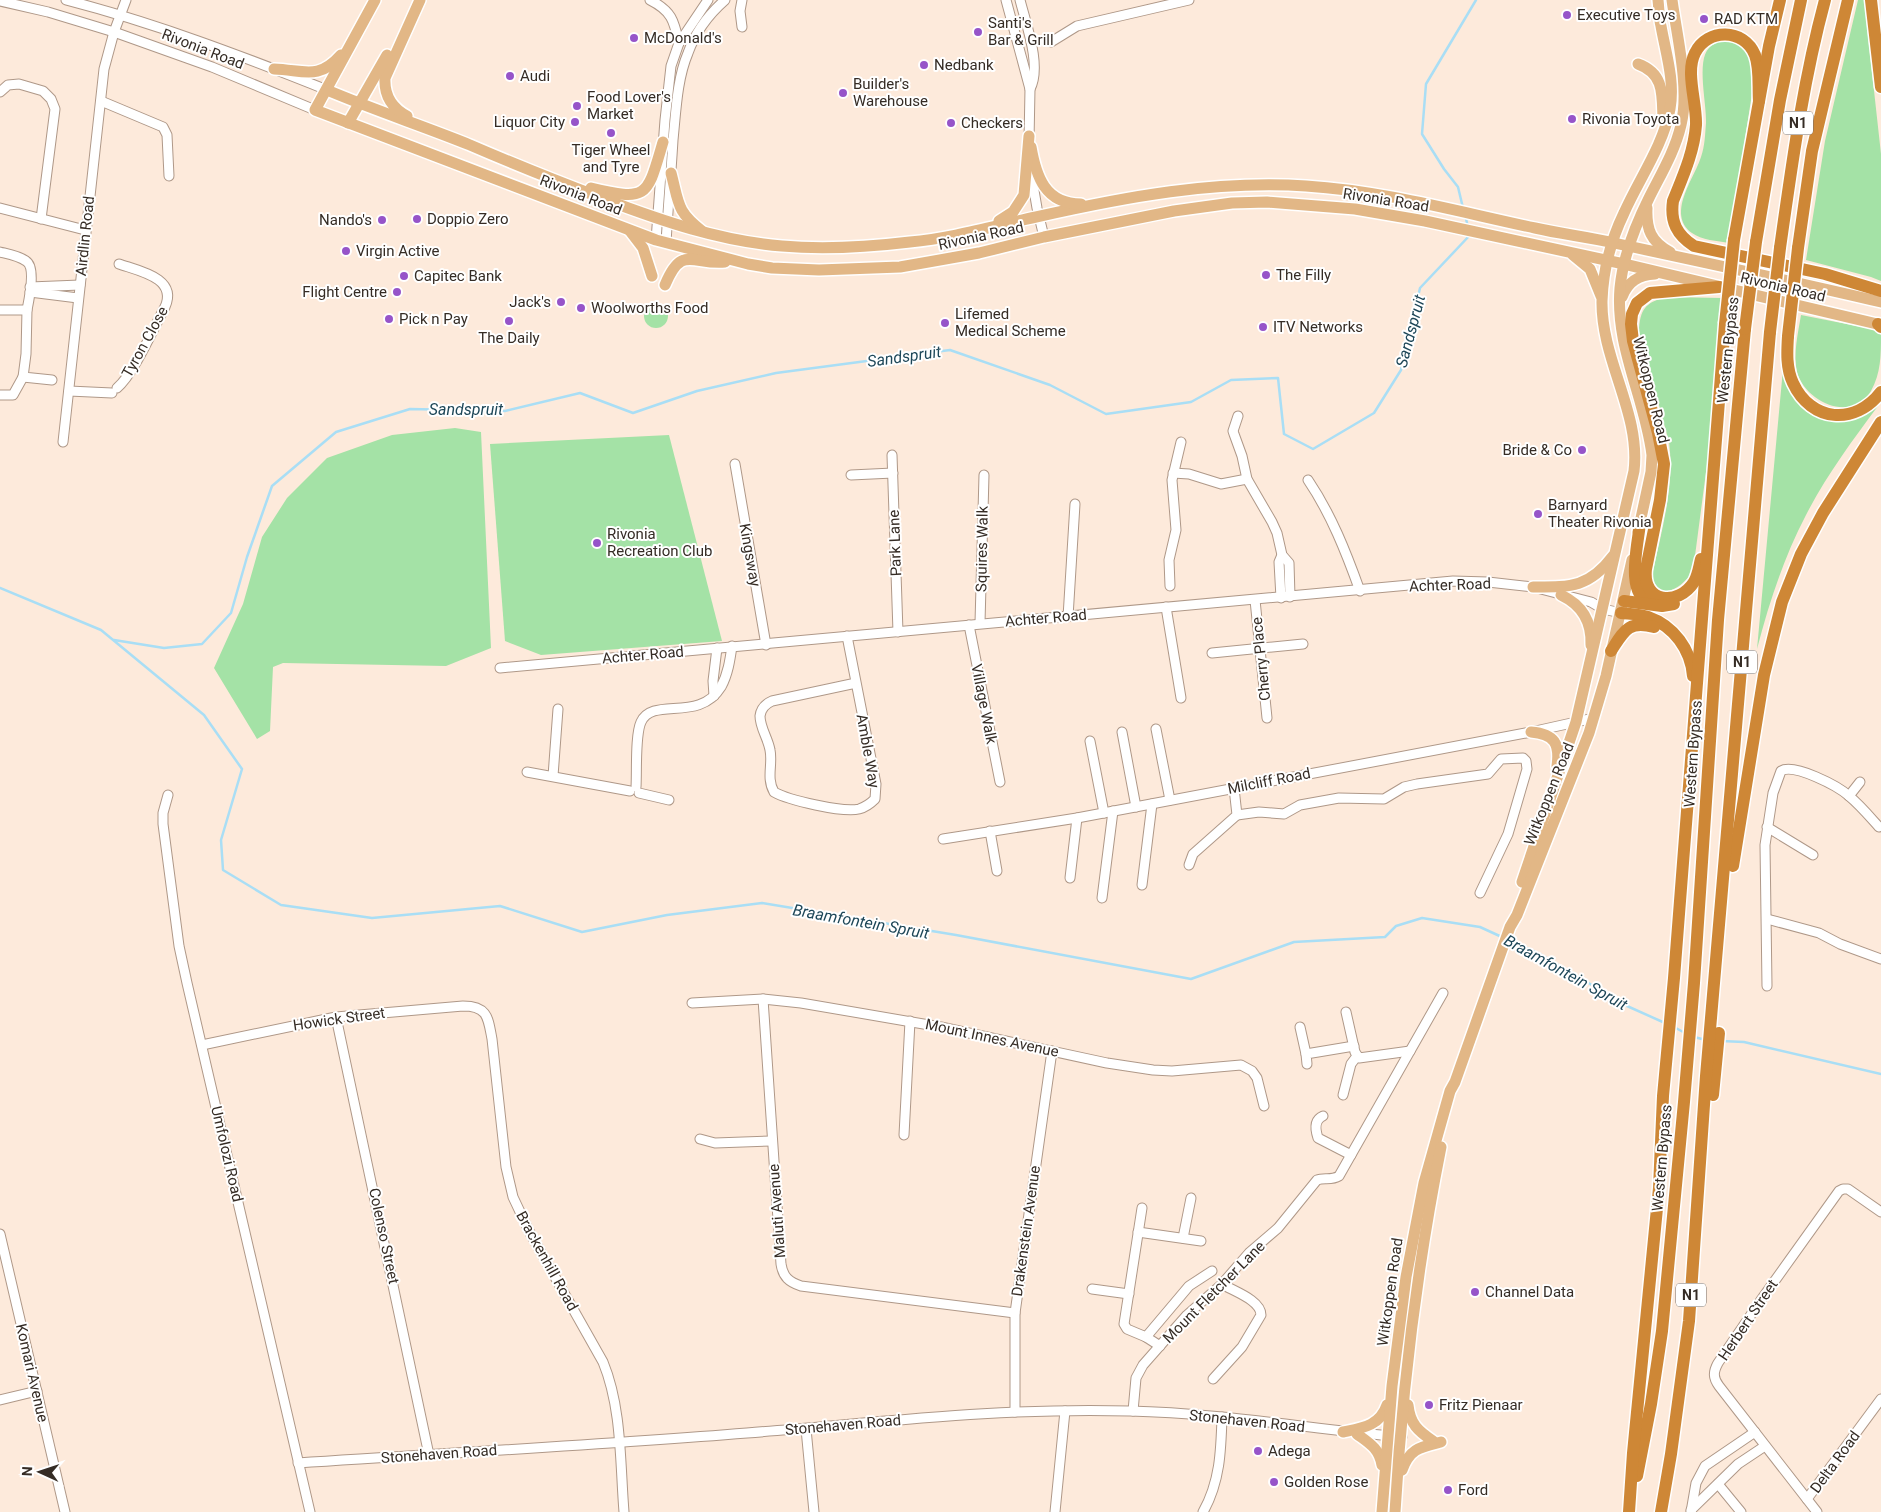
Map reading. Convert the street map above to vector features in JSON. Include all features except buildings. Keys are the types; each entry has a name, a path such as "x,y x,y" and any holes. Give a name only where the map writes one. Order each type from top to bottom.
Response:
{"highway":[{"path":"1629,1512 1659,1188 1663,1096 1674,978 1725,324 1734,240 1773,24 1780,0"},
{"name":"Western Bypass","path":"1629,1512 1650,1413 1662,1331 1694,983 1718,620 1746,329 1756,242 1780,100 1801,0"},
{"name":"N1","path":"1660,1512 1671,1454 1688,1321 1702,1150 1711,1075 1770,332 1780,248 1801,107 1813,44 1825,0"},
{"path":"1848,0 1812,151 1788,336 1788,370 1792,382 1805,402 1815,409 1832,414 1851,414 1870,404 1881,392"},
{"path":"1871,0 1881,86"},
{"path":"1759,100 1757,63 1750,47 1736,36 1729,34 1711,36 1702,42 1695,53 1691,72 1696,109 1694,143 1673,202 1671,216 1676,230 1694,246 1825,274 1881,291"},
{"path":"1710,520 1698,574 1686,590 1678,596 1668,598 1658,596 1650,590 1646,581 1646,569 1660,500 1664,464 1658,433 1635,350 1631,319 1637,303 1650,293 1719,287"},
{"path":"1718,992 1733,862 1764,675 1782,602 1801,554 1823,513 1881,423"},
{"path":"1640,523 1635,584 1638,594 1642,599 1658,605"},
{"path":"1622,607 1667,606 1689,596 1697,587 1701,577 1706,540"},
{"path":"1622,607 1663,625 1673,633 1686,649 1691,663 1694,724"},
{"path":"1611,651 1625,630 1636,624 1673,633"}],"main road":[{"path":"315,110 375,0"},
{"path":"348,123 419,0"},
{"path":"419,0 387,71 385,91 397,110 440,133"},
{"name":"Witkoppen Road","path":"1509,930 1512,913 1576,722 1632,481 1636,447 1605,336 1602,300 1608,260 1623,214 1663,132 1670,107 1671,83 1658,0"},
{"name":"Witkoppen Road","path":"1382,1512 1387,1436 1400,1321 1416,1217 1441,1120 1450,1090 1455,1082 1509,930 1517,916 1594,718 1622,607 1651,472 1652,455 1625,350 1620,306 1624,264 1628,246 1674,146 1682,123 1684,87 1672,0"},
{"path":"274,69 313,73 323,70 335,62 349,47"},
{"path":"1638,64 1654,72 1659,82 1662,96 1663,132"},
{"name":"Rivonia Road","path":"327,90 662,221 703,232 754,242 816,248 912,242 952,236 1121,199 1210,187 1260,184 1307,186 1359,191 1429,203 1881,302"},
{"name":"Rivonia Road","path":"315,110 629,230 661,241 772,268 900,267 979,254 1044,237 1174,211 1232,203 1267,202 1355,209 1425,221 1608,260 1880,325"},
{"path":"1029,137 1036,172 1045,188 1052,195 1075,204 1121,199"},
{"path":"952,236 1008,217 1018,207 1024,195 1029,137"},
{"path":"548,178 621,195 634,195 640,193 651,182 663,142"},
{"path":"671,173 679,208 703,232"},
{"path":"1648,200 1647,219 1651,236 1660,246 1680,258"},
{"path":"629,230 643,248 652,276"},
{"path":"1568,253 1582,261 1590,269 1602,300"},
{"path":"665,285 674,267 681,261 692,259 725,262 730,258"},
{"path":"1620,306 1625,290 1634,280 1644,275 1662,273"},
{"path":"1533,587 1566,587 1585,582 1598,573 1615,554"},
{"path":"1561,595 1577,604 1586,616 1591,639 1588,674"},
{"path":"1532,732 1549,736 1557,746 1557,768 1549,805"},
{"name":"Witkoppen Road","path":"1395,1512 1406,1380 1427,1221 1442,1140 1455,1091 1455,1082"},
{"path":"1396,1498 1402,1468 1409,1455 1418,1448 1437,1442 1416,1429 1411,1420 1406,1380"},
{"path":"1342,1432 1364,1427 1379,1420 1385,1410 1392,1386"},
{"path":"1357,1434 1379,1453 1382,1463 1383,1484"}],"street":[{"name":"Rivonia Road","path":"66,0 121,14 327,90"},
{"name":"Airdlin Road","path":"63,442 104,69 114,32 126,0"},
{"path":"650,0 666,9 675,25 680,43"},
{"path":"661,241 663,142 671,66 680,43 708,0"},
{"path":"662,221 671,173 680,84 688,53 704,24 725,0"},
{"path":"742,0 740,11 742,27"},
{"path":"1006,0 1030,89"},
{"path":"1020,0 1033,54 1034,76 1030,89 1029,160 1044,237"},
{"path":"1051,42 1077,26 1169,6 1188,0"},
{"name":"Rivonia Road","path":"0,1 48,12 114,32 212,67 315,110"},
{"path":"0,92 8,85 18,84 43,92 51,99 55,109 41,219"},
{"path":"101,101 158,124 166,131 169,176"},
{"path":"0,208 85,230"},
{"path":"0,252 28,261 31,271 23,377 13,395 0,395"},
{"name":"Tyron Close","path":"69,388 113,390 125,380 165,306 168,297 166,286 159,279 119,264"},
{"path":"30,289 80,285"},
{"path":"30,289 78,298"},
{"path":"0,310 27,310"},
{"path":"23,377 52,380"},
{"path":"1238,416 1233,431 1242,456 1247,480 1272,522 1277,533 1282,555 1288,563 1285,597"},
{"path":"1170,586 1169,560 1176,530 1172,488 1173,474 1181,442"},
{"name":"Park Lane","path":"892,455 898,632"},
{"name":"Kingsway","path":"735,464 766,645"},
{"path":"851,475 893,473"},
{"path":"1173,474 1189,474 1221,484 1247,480"},
{"name":"Squires Walk","path":"980,624 984,475"},
{"path":"1308,480 1328,513 1350,562 1360,591"},
{"path":"1068,617 1075,504"},
{"name":"Achter Road","path":"500,668 1068,617 1166,606 1471,581 1533,587 1604,604"},
{"name":"Cherry Place","path":"1255,600 1267,718"},
{"path":"1604,604 1622,607"},
{"path":"1166,606 1181,698"},
{"name":"Village Walk","path":"968,625 1000,782"},
{"name":"Amble Way","path":"847,636 876,784 875,799 865,807 850,810 789,798 774,792 770,780 770,752 761,722 763,706 772,701 856,683"},
{"path":"1212,653 1303,644"},
{"path":"635,790 639,728 644,717 654,711 700,706 714,696 726,676 732,646"},
{"path":"714,696 713,682 717,648"},
{"path":"553,776 558,709"},
{"name":"Milcliff Road","path":"943,839 1136,807 1532,732 1594,718"},
{"path":"1156,729 1170,800"},
{"path":"1122,732 1136,807"},
{"path":"1090,741 1109,812 1102,898"},
{"path":"1189,865 1193,854 1237,816 1259,812 1284,814 1300,804 1334,798 1384,799 1404,787 1488,774 1501,759 1523,758 1526,761 1527,769 1508,834 1480,893"},
{"path":"1768,986 1765,852 1767,827 1779,774 1783,769 1791,769 1823,780 1849,796 1880,827"},
{"path":"527,772 635,790 670,800"},
{"path":"1849,796 1860,782"},
{"path":"1234,788 1237,816"},
{"name":"Umfolozi Road","path":"168,795 162,813 179,946 310,1512"},
{"path":"1142,886 1152,804"},
{"path":"1070,878 1076,818"},
{"path":"1767,827 1813,855"},
{"path":"990,832 997,871"},
{"path":"1767,919 1820,933 1840,944 1881,959"},
{"path":"1323,1116 1318,1118 1316,1122 1318,1138 1351,1155 1443,993"},
{"name":"Mount Innes Avenue","path":"692,1003 763,999 801,1003 910,1021 1115,1065 1153,1070 1172,1071 1241,1066 1252,1071 1257,1078 1264,1106"},
{"name":"Maluti Avenue","path":"763,999 783,1274 792,1283 801,1286 1015,1313"},
{"name":"Howick Street","path":"202,1045 336,1017 420,1008 478,1007"},
{"name":"Brackenhill Road","path":"478,1007 486,1015 492,1039 506,1167 513,1197 530,1231 604,1362 613,1392 624,1512"},
{"path":"1343,1095 1350,1068 1357,1056 1346,1012"},
{"name":"Colenso Street","path":"336,1017 429,1455"},
{"path":"904,1135 910,1021"},
{"path":"1300,1027 1306,1059 1354,1046"},
{"name":"Drakenstein Avenue","path":"1014,1412 1015,1313 1052,1051"},
{"path":"1357,1056 1359,1058 1366,1058 1410,1051"},
{"path":"700,1139 715,1142 772,1141"},
{"name":"Mount Fletcher Lane","path":"1133,1411 1138,1371 1187,1315 1222,1284 1249,1253 1278,1228 1314,1182 1319,1178 1333,1179 1338,1176 1351,1155"},
{"name":"Herbert Street","path":"1817,1512 1715,1381 1714,1372 1718,1363 1761,1300 1839,1191 1848,1189 1881,1212"},
{"path":"1183,1238 1191,1198"},
{"path":"1142,1208 1124,1324 1126,1329 1146,1337 1160,1346"},
{"path":"1138,1232 1201,1241"},
{"name":"Komari Avenue","path":"0,1234 65,1512"},
{"path":"1146,1337 1189,1286 1212,1271"},
{"path":"1213,1380 1242,1347 1261,1315 1260,1308 1252,1301 1222,1284"},
{"path":"1092,1289 1129,1294"},
{"path":"0,1400 37,1391"},
{"name":"Delta Road","path":"1807,1499 1881,1400"},
{"path":"1055,1512 1065,1411"},
{"name":"Stonehaven Road","path":"298,1463 619,1444 1014,1412 1133,1411 1222,1417 1357,1434 1402,1437"},
{"path":"1203,1512 1214,1489 1217,1476 1222,1417"},
{"path":"806,1429 814,1512"},
{"path":"1691,1511 1696,1483 1706,1466 1754,1432"},
{"path":"1691,1511 1738,1464 1765,1446"},
{"path":"1718,1484 1741,1512"}],"green space":[{"path":"1858,0 1864,0 1881,154 1881,281 1806,260 1825,141"},
{"path":"1726,39 1746,45 1755,74 1729,243 1710,240 1692,233 1685,225 1681,216 1684,196 1701,157 1704,144 1706,115 1703,63 1705,54 1713,45"},
{"path":"1667,297 1723,298 1713,419 1693,571 1677,587 1665,591 1655,584 1652,576 1669,493 1669,442 1639,331 1642,312 1645,308 1653,301"},
{"path":"656,304 665,307 668,316 665,325 656,328 647,325 644,316 647,307"},
{"path":"1801,315 1877,330 1881,335 1879,371 1871,391 1863,401 1853,406 1830,405 1810,393 1802,383 1797,372 1796,358 1796,343"},
{"path":"1783,369 1789,387 1797,401 1807,412 1818,418 1831,420 1846,419 1878,406 1831,473 1806,515 1778,580 1757,649"},
{"path":"455,428 481,432 491,648 446,666 283,663 273,667 270,731 257,739 214,668 243,604 262,537 287,498 327,458 392,435"},
{"name":"Rivonia Recreation Club","path":"669,435 722,641 541,655 505,641 490,444"}],"waterway":[{"name":"Sandspruit","path":"1463,208 1458,187 1422,134 1426,84 1476,0"},
{"name":"Sandspruit","path":"1465,215 1468,227"},
{"name":"Sandspruit","path":"114,640 164,648 202,644 231,613 247,557 272,486 336,432 410,409 505,411 580,393 633,413 697,391 776,373 950,350 1050,385 1106,414 1191,402 1231,380 1278,378 1284,434 1313,449 1374,413 1401,370 1420,288 1470,235"},
{"name":"Braamfontein Spruit","path":"0,588 101,630 204,715 242,769 221,840 223,870 281,905 372,918 500,906 582,932 667,915 762,903 956,935 1191,979 1294,942 1385,937 1396,926 1422,918 1480,927 1504,938"},
{"name":"Braamfontein Spruit","path":"1509,940 1540,954 1627,1006 1665,1023"},
{"name":"Braamfontein Spruit","path":"1674,1027 1685,1033"},
{"name":"Braamfontein Spruit","path":"1694,1037 1706,1040"},
{"name":"Braamfontein Spruit","path":"1721,1041 1744,1042 1881,1074"}],"place":[{"name":"Executive Toys","path":"1567,15"},
{"name":"RAD KTM","path":"1704,19"},
{"name":"Santi's Bar & Grill","path":"978,32"},
{"name":"McDonald's","path":"634,38"},
{"name":"Nedbank","path":"924,65"},
{"name":"Audi","path":"510,76"},
{"name":"Builder's Warehouse","path":"843,93"},
{"name":"Food Lover's Market","path":"577,106"},
{"name":"Rivonia Toyota","path":"1572,119"},
{"name":"Liquor City","path":"575,122"},
{"name":"Checkers","path":"951,123"},
{"name":"Tiger Wheel and Tyre","path":"611,133"},
{"name":"Doppio Zero","path":"417,219"},
{"name":"Nando's","path":"382,220"},
{"name":"Virgin Active","path":"346,251"},
{"name":"The Filly","path":"1266,275"},
{"name":"Capitec Bank","path":"404,276"},
{"name":"Flight Centre","path":"397,292"},
{"name":"Jack's","path":"561,302"},
{"name":"Woolworths Food","path":"581,308"},
{"name":"Pick n Pay","path":"389,319"},
{"name":"The Daily","path":"509,321"},
{"name":"Lifemed Medical Scheme","path":"945,323"},
{"name":"ITV Networks","path":"1263,327"},
{"name":"Bride & Co","path":"1582,450"},
{"name":"Barnyard Theater Rivonia","path":"1538,514"},
{"name":"Rivonia Recreation Club","path":"597,543"},
{"name":"Channel Data","path":"1475,1292"},
{"name":"Fritz Pienaar","path":"1429,1405"},
{"name":"Adega","path":"1258,1451"},
{"name":"Golden Rose","path":"1274,1482"},
{"name":"Ford","path":"1448,1490"}]}
